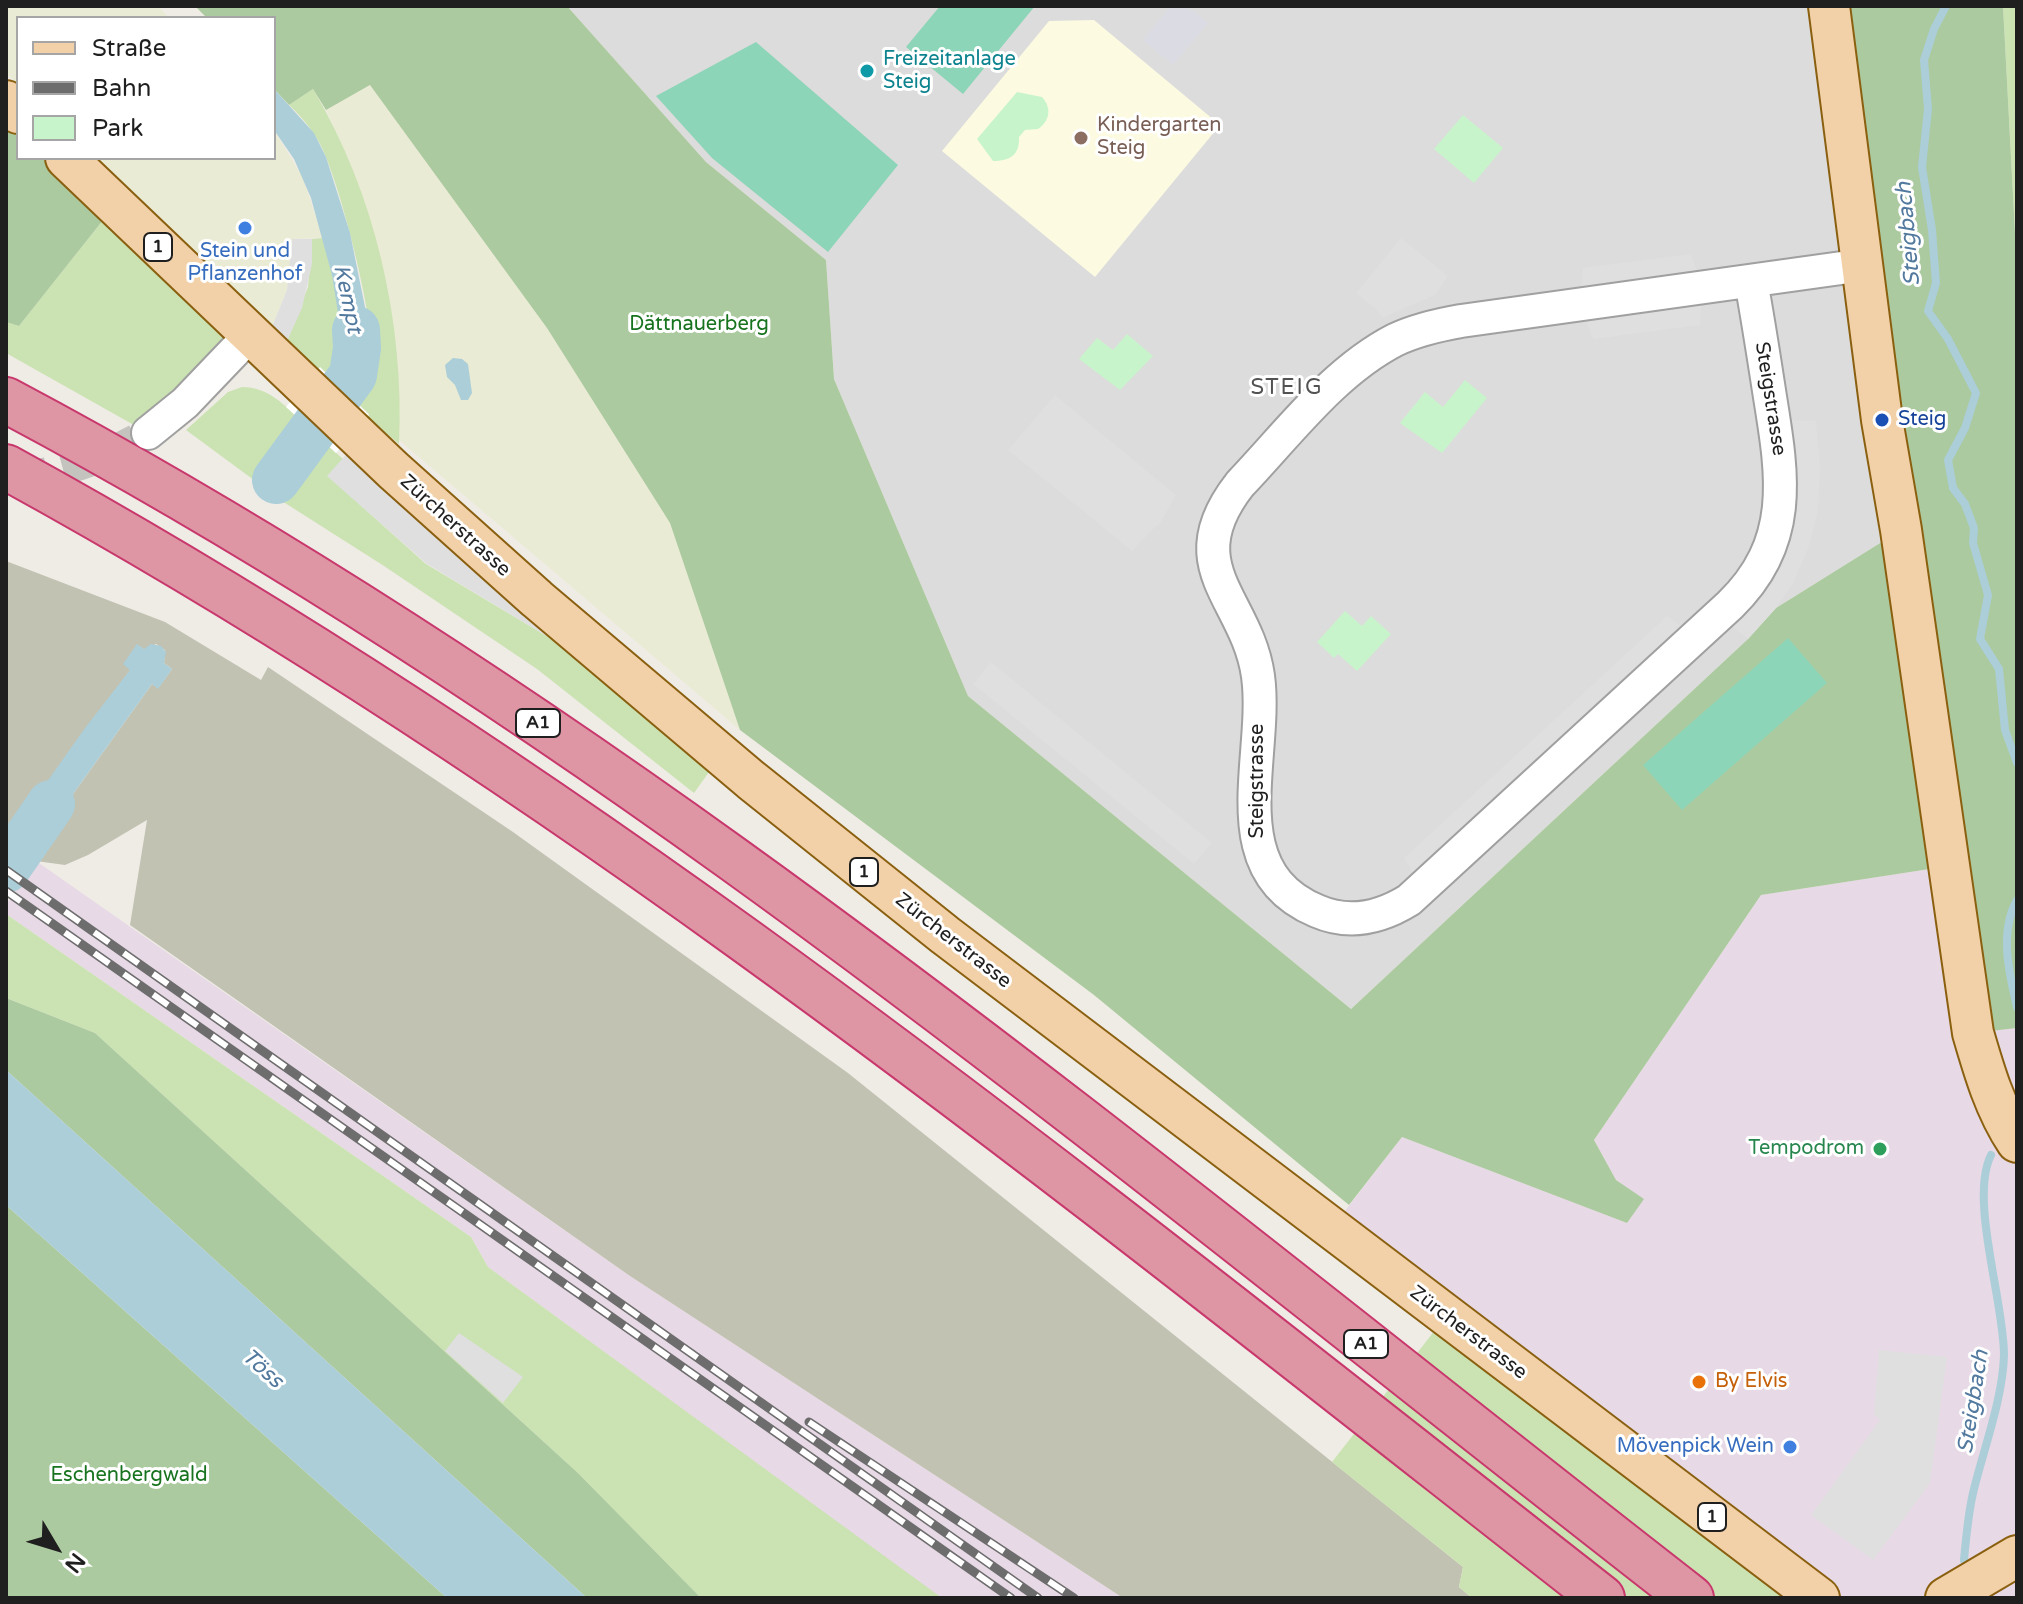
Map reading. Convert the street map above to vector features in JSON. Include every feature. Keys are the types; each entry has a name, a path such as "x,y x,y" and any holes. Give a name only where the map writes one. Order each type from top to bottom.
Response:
{"highway":[{"name":"A1","path":"6,400 154,482 339,594 520,711 687,826 872,960 1041,1089 1691,1598"},
{"path":"6,467 124,533 308,644 511,776 664,882 1007,1135 1602,1598"}],"main road":[{"path":"1829,6 1882,420 1901,530 1973,1033 1987,1080 2006,1125 2017,1142"},
{"name":"Zürcherstrasse","path":"68,160 353,433 554,614 830,845 1074,1034 1819,1598"},
{"path":"1946,1598 2017,1556"}],"street":[{"name":"Steigstrasse","path":"1751,281 1782,483 1777,525 1756,573 1718,616 1409,900 1383,914 1355,919 1319,912 1296,900 1270,874 1256,840 1258,675 1245,634 1220,584 1213,550 1216,524 1231,495 1332,388 1364,360 1398,339 1429,327 1461,321 1863,265"},
{"path":"148,433 185,403 250,335"}],"shaded area":[{"path":"6,6 158,6 167,16 16,16 16,82 6,73"},
{"path":"567,6 1829,6 1901,530 1776,608 1748,639 1351,1009 968,696 834,379 826,260 706,162"},
{"path":"1171,6 1187,6 1208,23 1173,65 1143,40"},
{"name":"Kindergarten Steig","path":"1094,20 1220,125 1095,277 942,151 1049,21"},
{"path":"370,85 547,328 670,523 740,730 399,440 397,351 387,283 349,160 326,110"},
{"name":"Stein und Pflanzenhof","path":"276,133 303,178 323,238 292,239 287,290 272,327 99,160 276,160"},
{"path":"1401,238 1448,276 1435,295 1382,318 1356,293"},
{"path":"292,239 312,239 312,264 302,308 287,341 272,327 287,290"},
{"path":"1691,254 1703,287 1700,325 1593,339 1580,304 1583,268"},
{"path":"1055,395 1176,495 1158,527 1132,551 1008,450"},
{"path":"1774,420 1816,421 1820,468 1818,511 1808,549 1794,582 1748,639 1718,616 1756,573"},
{"path":"360,439 563,622 550,638 427,564 327,476"},
{"path":"6,561 165,622 261,680 268,667 513,832 848,1073 1463,1567 1459,1587 1472,1598 1123,1598 630,1276 130,925 147,820 65,865 36,861 29,871 24,867 68,801 152,684 158,688 172,669 164,663 165,650 156,644 145,650 137,645 131,669 6,840"},
{"path":"1667,616 1696,636 1423,889 1404,858"},
{"path":"991,662 1212,843 1194,864 973,684"},
{"path":"36,861 630,1276 1123,1598 942,1598 488,1267 471,1237 6,914 6,905"},
{"path":"1949,866 1973,1033 2017,1028 2017,1598 1819,1598 1331,1229 1402,1137 1627,1223 1643,1199 1616,1180 1594,1140 1761,895"},
{"path":"459,1333 523,1377 503,1403 445,1351"},
{"path":"1879,1350 1947,1357 1930,1483 1873,1560 1811,1515 1880,1420 1874,1414"}],"green space":[{"name":"Dättnauerberg","path":"195,6 567,6 706,162 826,260 834,379 968,696 1351,1009 1748,639 1776,608 1901,530 1829,6 2003,6 2017,270 2017,1028 1973,1033 1949,866 1761,895 1594,1140 1616,1180 1644,1199 1627,1223 1402,1137 1349,1205 1094,995 740,730 670,523 547,328 370,85 326,110 313,89 289,105 276,91 276,16 205,16"},
{"path":"940,6 1035,6 963,94 906,47"},
{"path":"2003,6 2017,6 2017,270"},
{"path":"756,42 898,165 828,252 712,158 656,96"},
{"path":"313,89 353,171 382,260 397,352 399,444 367,417 369,414 354,400 371,367 372,348 363,289 328,162 313,133 289,105"},
{"path":"1017,92 1042,97 1048,110 1047,118 1038,129 1025,130 1019,137 1013,156 993,161 977,139"},
{"path":"6,101 16,111 16,160 68,160 115,205 19,326 6,322"},
{"path":"1463,115 1503,148 1474,183 1434,149"},
{"path":"115,205 250,335 148,433 6,353 6,322 19,326"},
{"path":"323,238 343,332 344,351 335,382 320,368 317,370 287,341 308,287 312,239"},
{"path":"1127,334 1153,356 1120,390 1079,359 1097,338 1113,350"},
{"path":"1465,380 1487,398 1442,453 1400,423 1425,392 1443,407"},
{"path":"242,387 267,393 302,421 271,467 292,476 321,439 343,459 328,476 426,564 550,638 709,772 694,793 537,669 285,503 186,430 228,392"},
{"path":"1345,611 1362,626 1371,616 1391,634 1357,671 1338,654 1334,658 1317,642"},
{"path":"1788,638 1827,683 1682,810 1643,765"},
{"path":"6,914 471,1237 488,1267 942,1598 701,1598 578,1473 95,1033 6,998"},
{"path":"6,998 95,1033 578,1473 701,1598 587,1598 6,1070"},
{"name":"Eschenbergwald","path":"6,1205 447,1598 6,1598"},
{"path":"1446,1316 1819,1598 1472,1598 1459,1587 1463,1567 1332,1462"}],"water":[{"path":"276,91 314,133 326,157 350,233 368,322 371,355 365,384 354,400 335,382 343,366 344,351 332,275 311,198 294,159 276,133"},
{"path":"453,358 462,359 468,364 472,393 468,400 461,400 455,385 447,377 445,365"},
{"path":"302,421 321,439 287,480 277,480 272,475 271,467"},
{"path":"137,644 144,649 151,644 161,646 166,652 164,663 172,669 158,689 152,684 24,867 6,854 6,840 130,670 123,664"},
{"name":"Töss","path":"6,1070 587,1598 447,1598 6,1205"}],"pier":[{"path":"320,367 369,415 336,453 286,407"}],"waterway":[{"name":"Steigbach","path":"1946,6 1934,29 1924,60 1928,109 1922,167 1936,283 1928,311 1948,339 1976,393 1965,428 1948,460 1953,488 1965,504 1974,528 1973,543 1988,595 1980,639 1999,669 2005,730 2017,763"},
{"name":"Kempt","path":"276,480 353,375 356,330"},
{"name":"Kempt","path":"6,869 51,804"},
{"name":"Steigbach","path":"2017,900 2008,925 2007,939 2017,1007"},
{"name":"Steigbach","path":"1964,1560 1971,1501 2003,1372 2003,1333 1985,1223 1985,1174 1991,1155"}],"tunnel":[{"path":"16,479 84,463 148,433"}],"railway":[{"path":"6,870 1038,1598"},
{"path":"6,891 1011,1598"},
{"path":"809,1422 1074,1598"}],"place":[{"name":"Freizeitanlage Steig","path":"867,71"},
{"name":"Kindergarten Steig","path":"1081,138"},
{"name":"Stein und Pflanzenhof","path":"245,228"},
{"name":"Steig","path":"1882,420"},
{"name":"Tempodrom","path":"1880,1149"},
{"name":"By Elvis","path":"1699,1382"},
{"name":"Mövenpick Wein","path":"1790,1447"}],"district":[{"name":"STEIG","path":"1287,388"}]}
